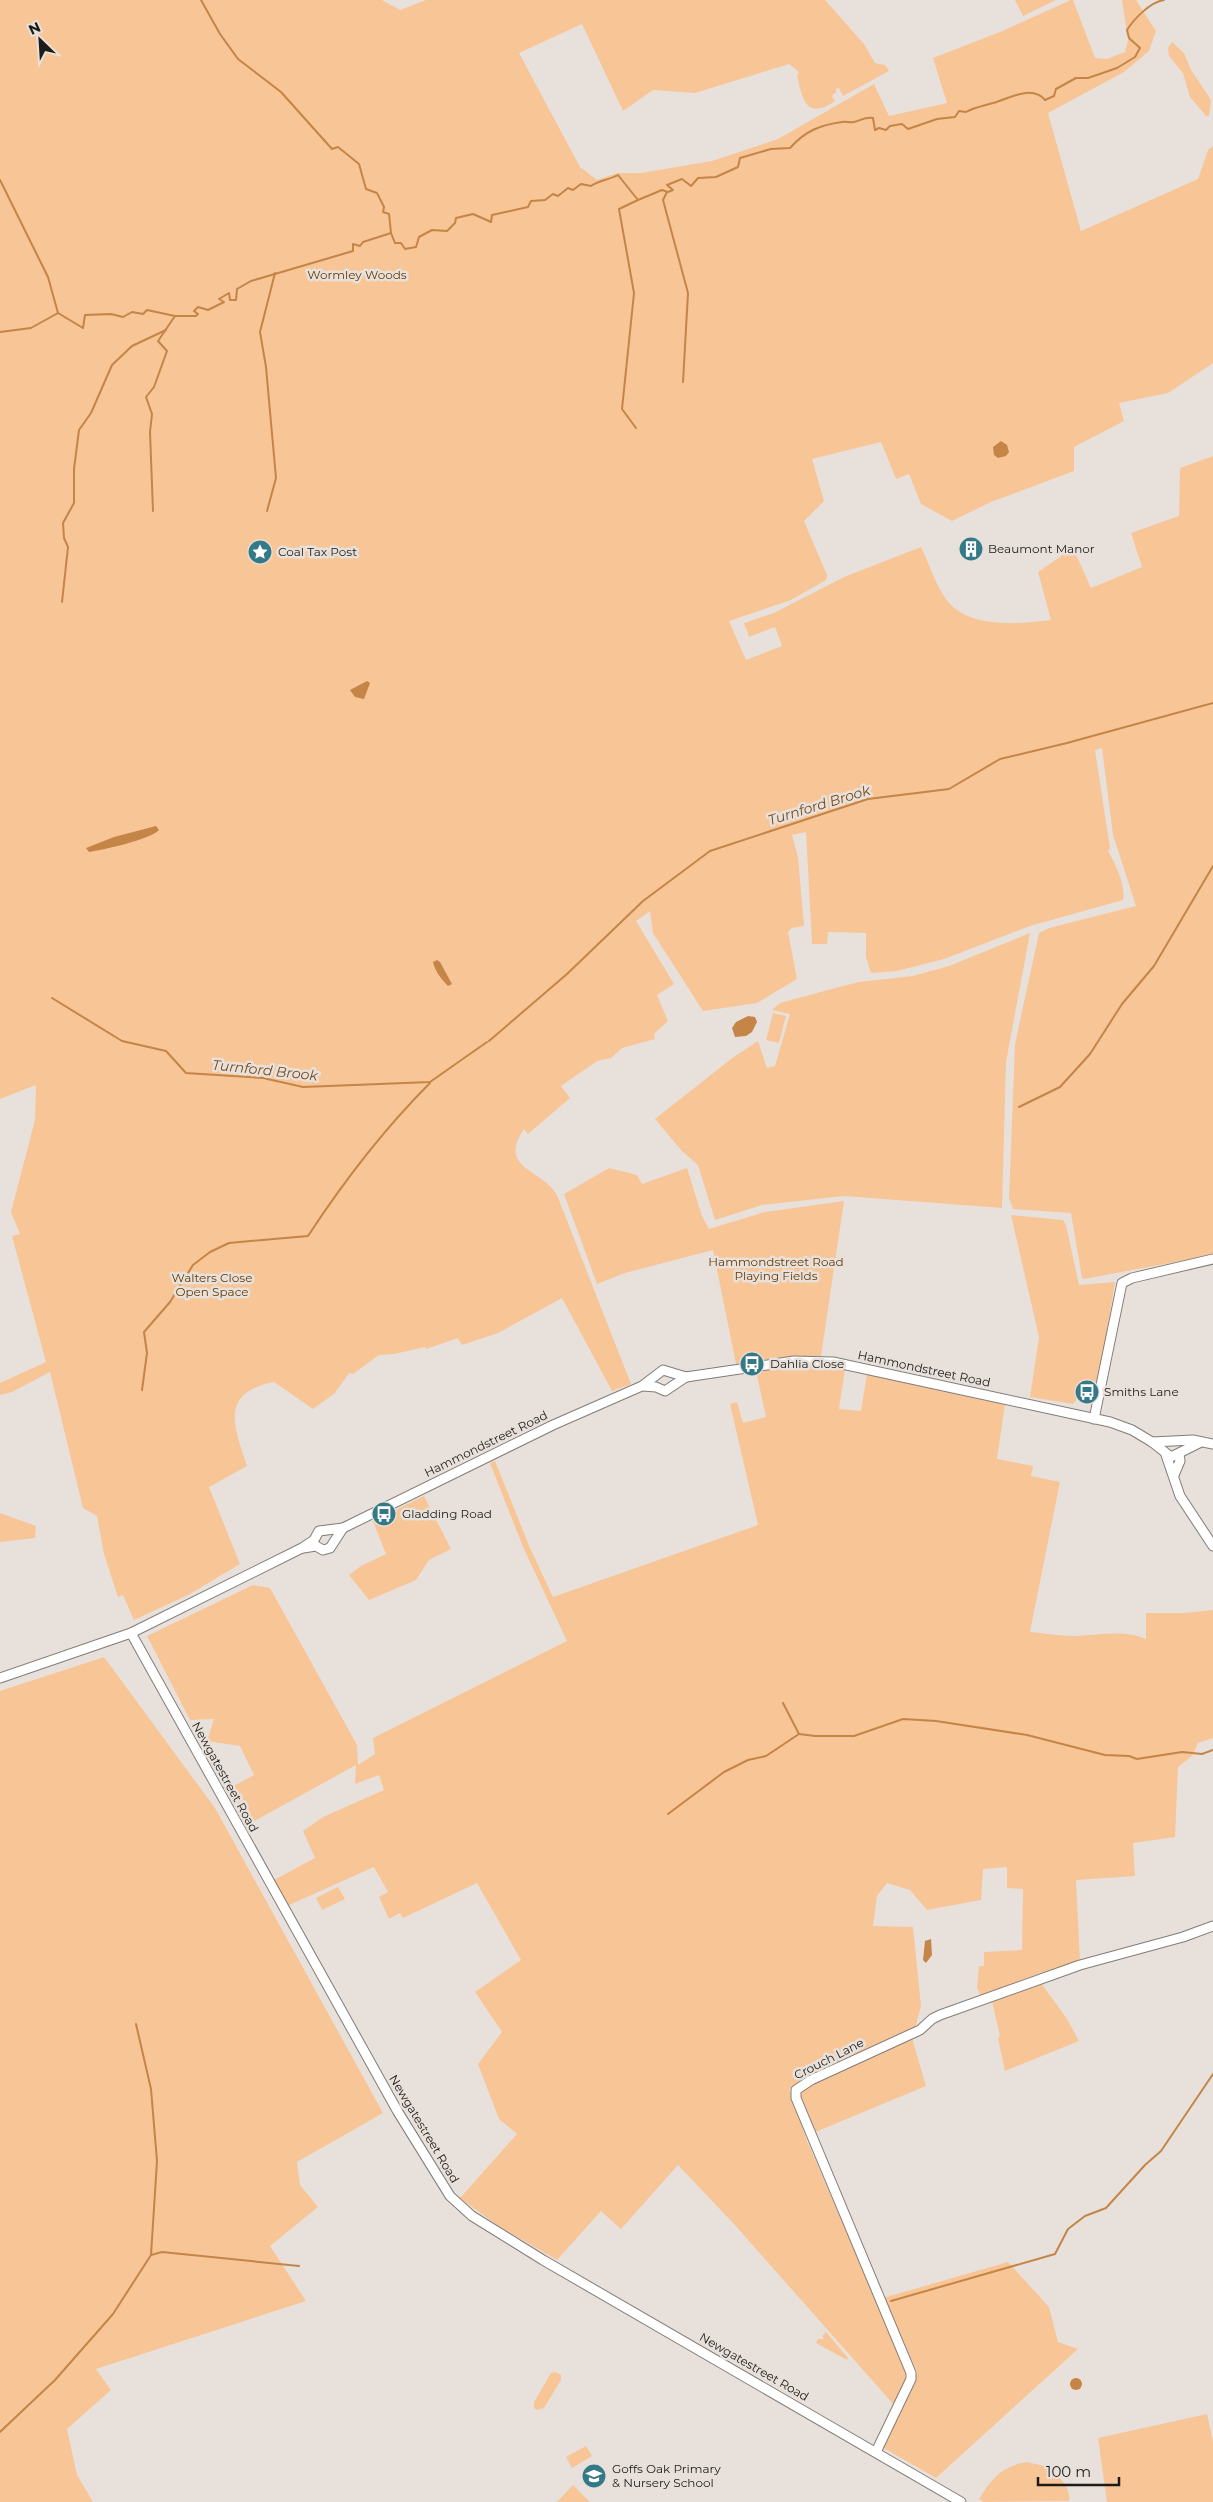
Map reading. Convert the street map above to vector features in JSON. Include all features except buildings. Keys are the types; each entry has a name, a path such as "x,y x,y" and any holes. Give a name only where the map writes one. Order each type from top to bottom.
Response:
{"street":[{"path":"1094,1419 1122,1283 1132,1278 1213,1259"},
{"name":"Hammondstreet Road","path":"332,1535 554,1425 642,1386 663,1370 686,1377 794,1361 832,1362 1123,1427 1152,1442 1165,1454"},
{"path":"673,1374 674,1385"},
{"path":"655,1377 656,1387"},
{"name":"Hammondstreet Road","path":"642,1386 656,1387 665,1391 686,1377"},
{"name":"Hammondstreet Road","path":"1152,1442 1193,1440 1199,1443 1213,1444"},
{"path":"1174,1474 1180,1460 1180,1443 1171,1441 1164,1447 1174,1474 1176,1488 1213,1546"},
{"path":"1165,1454 1174,1457 1199,1443"},
{"name":"Hammondstreet Road","path":"315,1543 319,1530 332,1535"},
{"name":"Hammondstreet Road","path":"315,1543 327,1550 332,1546 332,1535"},
{"name":"Hammondstreet Road","path":"0,1678 131,1633 315,1543"},
{"name":"Newgatestreet Road","path":"131,1633 398,2112 450,2196 472,2216 542,2260 961,2502"},
{"name":"Crouch Lane","path":"876,2452 911,2380 911,2373 796,2098 796,2090 811,2080 920,2030 932,2019 940,2015 1072,1968 1183,1937 1213,1926"}],"green space":[{"path":"0,0 382,0 400,10 426,0 825,0 864,44 875,63 885,65 889,71 843,96 839,88 836,89 832,96 835,101 818,109 812,108 804,100 797,76 799,72 789,64 695,93 653,90 623,111 582,24 519,53 580,167 597,180 617,173 641,173 712,161 778,139 874,84 889,116 947,103 933,58 1000,32 1071,0 1073,0 1095,58 1107,59 1125,52 1128,40 1122,0 1136,0 1156,31 1149,51 1124,72 1048,113 1081,231 1198,179 1208,150 1213,146 1213,363 1168,393 1119,403 1124,421 1074,447 1074,471 991,502 952,521 921,504 909,474 896,479 881,442 812,459 824,501 804,521 827,575 826,580 791,600 729,621 746,660 782,646 775,627 749,637 744,623 774,613 844,577 921,547 935,580 946,599 955,609 967,616 980,620 1009,623 1051,620 1038,572 1073,548 1091,588 1142,567 1131,533 1179,516 1180,468 1213,456 1213,1255 1084,1279 1082,1278 1071,1213 1013,1209 1009,1198 1015,1044 1039,933 1049,928 1136,906 1113,835 1102,748 1095,750 1110,848 1108,851 1121,881 1124,894 1123,900 1030,926 944,959 897,971 871,973 866,957 866,933 828,932 827,944 812,944 806,832 792,835 798,857 804,926 792,928 788,932 797,979 757,1003 703,1011 653,933 650,911 636,921 674,984 657,995 668,1021 654,1034 655,1039 622,1048 611,1058 597,1061 561,1086 570,1098 528,1134 524,1129 517,1142 516,1153 519,1161 550,1186 557,1195 631,1384 612,1391 562,1298 498,1333 462,1345 458,1338 426,1349 425,1347 394,1354 379,1355 353,1374 349,1373 335,1393 313,1409 274,1382 257,1387 245,1394 238,1403 235,1413 235,1425 247,1466 209,1487 240,1564 190,1594 134,1620 123,1595 118,1597 104,1554 97,1516 83,1508 50,1372 12,1392 0,1395 0,1383 46,1362 12,1236 20,1234 11,1212 35,1120 36,1085 0,1099"},
{"path":"1015,0 1056,0 1023,16"},
{"path":"1172,42 1184,53 1191,70 1211,100 1209,116 1206,116 1190,97 1183,73 1169,56 1168,48"},
{"path":"1030,933 1006,1062 1002,1208 844,1196 762,1205 715,1220 698,1165 682,1151 655,1119 731,1059 758,1041 767,1068 775,1066 790,1014 772,1010 780,1003 859,982 913,976 949,966"},
{"path":"773,1013 786,1016 779,1043 766,1040"},
{"name":"Hammondstreet Road Playing Fields","path":"609,1168 637,1175 642,1184 687,1168 702,1216 709,1229 765,1212 844,1201 821,1356 786,1357 736,1364 713,1250 625,1273 597,1284 564,1194"},
{"path":"1011,1215 1063,1220 1066,1225 1079,1285 1115,1282 1097,1392 1079,1396 1073,1404 1030,1397 1039,1337"},
{"path":"815,1365 845,1369 839,1409 861,1411 867,1374 1005,1404 997,1459 1033,1466 1031,1476 1060,1482 1030,1632 1062,1636 1128,1634 1146,1639 1146,1613 1184,1613 1213,1610 1213,1738 1198,1743 1192,1756 1178,1767 1175,1837 1133,1843 1135,1876 1076,1880 1080,1962 1040,1973 981,1996 977,1988 979,1966 984,1966 984,1952 1022,1950 1023,1889 1007,1888 1007,1867 983,1869 981,1900 927,1910 910,1890 887,1883 877,1896 873,1926 913,1927 921,2006 915,2029 789,2089 807,2141 909,2376 894,2405 734,2224 678,2165 621,2229 601,2211 557,2260 497,2225 460,2198 517,2134 499,2119 478,2064 502,2032 475,1992 521,1960 477,1883 403,1918 400,1913 389,1919 379,1897 388,1892 374,1867 289,1905 274,1880 315,1858 303,1831 323,1817 384,1790 379,1775 355,1784 356,1765 247,1825 226,1790 254,1775 240,1746 207,1741 214,1719 190,1720 147,1636 253,1585 270,1588 357,1745 358,1765 375,1754 373,1738 567,1641 523,1547 490,1463 495,1461 530,1548 553,1597 758,1525 730,1404 737,1402 743,1423 766,1417 756,1371"},
{"path":"424,1496 451,1549 429,1560 416,1580 369,1600 349,1575 361,1566 386,1554 373,1521"},
{"path":"0,1513 36,1526 35,1538 0,1542"},
{"path":"104,1657 215,1808 383,2113 297,2162 300,2185 318,2207 270,2246 306,2301 96,2369 111,2390 67,2429 77,2475 93,2502 0,2502 0,1691"},
{"path":"338,1887 345,1899 322,1910 316,1898"},
{"path":"1041,1983 1067,2019 1079,2041 1005,2071 992,2001"},
{"path":"912,2038 926,2086 813,2133 798,2096 801,2090"},
{"path":"1008,2262 1049,2307 1058,2342 1078,2349 936,2478 882,2447 917,2372 883,2298"},
{"path":"826,2332 848,2358 847,2360 816,2343 818,2339 824,2339 822,2336"},
{"path":"555,2372 561,2375 561,2380 544,2408 537,2410 534,2408 534,2402 551,2373"},
{"path":"1207,2414 1213,2442 1213,2502 1107,2502 1098,2438"},
{"path":"586,2446 592,2456 572,2468 566,2457"},
{"path":"1027,2462 1048,2468 1054,2472 1067,2488 1069,2501 984,2502 979,2499 993,2479 1004,2470"},
{"path":"573,2485 590,2502 557,2502"}],"shaded area":[{"path":"1001,441 1007,445 1009,452 1006,456 998,458 994,455 993,447"},
{"path":"367,681 370,683 364,699 355,697 350,690"},
{"path":"156,826 159,830 147,837 115,847 89,852 86,848 114,837"},
{"path":"437,960 452,984 448,986 435,969 433,962"},
{"path":"748,1016 755,1017 757,1022 752,1032 746,1036 735,1037 732,1028 736,1022"},
{"path":"931,1939 932,1955 926,1963 923,1960 925,1941"},
{"path":"1074,2378 1078,2378 1082,2384 1078,2390 1074,2390 1070,2386 1070,2382"}],"waterway":[{"path":"201,0 220,34 238,59 281,92 332,149 338,147 359,164 366,189 377,193 384,207 383,212 389,214 391,233"},
{"path":"0,332 31,328 58,313 83,328 85,315 111,314 123,317 132,312 143,314 147,310 175,316 196,316 198,314 194,311 198,307 208,310 224,302 219,299 229,293 230,300 236,300 237,289 251,281 353,251 353,244 360,246 363,242 391,233 395,243 401,243 405,249 416,247 419,237 432,230 447,231 455,223 456,218 473,214 491,222 492,215 528,207 531,201 545,200 553,194 558,196 568,188 573,190 581,184 591,186 618,175 638,200 662,190 668,192 673,190 667,185 682,179 691,186 698,178 716,177 738,167 740,158 771,149 790,148 807,133 827,125 873,118 875,130 879,128 886,130 890,126 902,124 908,129 937,119 955,117 959,111 966,112 1020,94 1034,93 1040,95 1045,100 1054,96 1056,89 1076,78 1088,78 1117,68 1135,57 1140,48 1129,38 1127,30 1148,7 1164,0"},
{"path":"0,180 48,277 58,313"},
{"path":"667,192 663,200 688,293 683,382"},
{"path":"636,428 622,409 634,293 619,209 638,200"},
{"path":"267,511 276,478 266,367 260,332 275,273"},
{"path":"153,511 150,432 152,414 146,397 154,387 167,351 158,341 175,316"},
{"path":"62,602 68,547 64,538 63,523 74,503 74,469 79,430 91,413 112,365 132,346 166,330"},
{"name":"Turnford Brook","path":"489,1041 567,974 643,901 710,851 868,799 949,789 1000,759 1067,743 1213,703"},
{"path":"1019,1107 1060,1087 1090,1054 1122,1004 1154,966 1213,866"},
{"name":"Turnford Brook","path":"52,998 122,1041 166,1051 186,1073 263,1078 303,1087 430,1082 487,1042"},
{"path":"142,1390 147,1353 144,1332 170,1302 193,1265 210,1252 229,1243 308,1236 365,1156 430,1083"},
{"path":"668,1814 724,1772 748,1760 766,1756 799,1734 783,1703"},
{"path":"799,1734 854,1736 903,1719 936,1721 1027,1735 1105,1755 1129,1756 1137,1759 1182,1752 1202,1754 1213,1750"},
{"path":"0,2432 55,2380 113,2314 151,2255 157,2161 151,2089 136,2024"},
{"path":"891,2301 1055,2254 1068,2229 1085,2216 1106,2208 1145,2165 1161,2151 1213,2074"},
{"path":"151,2255 162,2252 299,2266"}],"place":[{"name":"Beaumont Manor","path":"971,549"},
{"name":"Coal Tax Post","path":"260,552"},
{"name":"Dahlia Close","path":"752,1364"},
{"name":"Smiths Lane","path":"1087,1392"},
{"name":"Gladding Road","path":"384,1514"},
{"name":"Goffs Oak Primary & Nursery School","path":"594,2476"}],"park label":[{"name":"Wormley Woods","path":"357,275"},
{"name":"Walters Close Open Space","path":"212,1285"}]}
